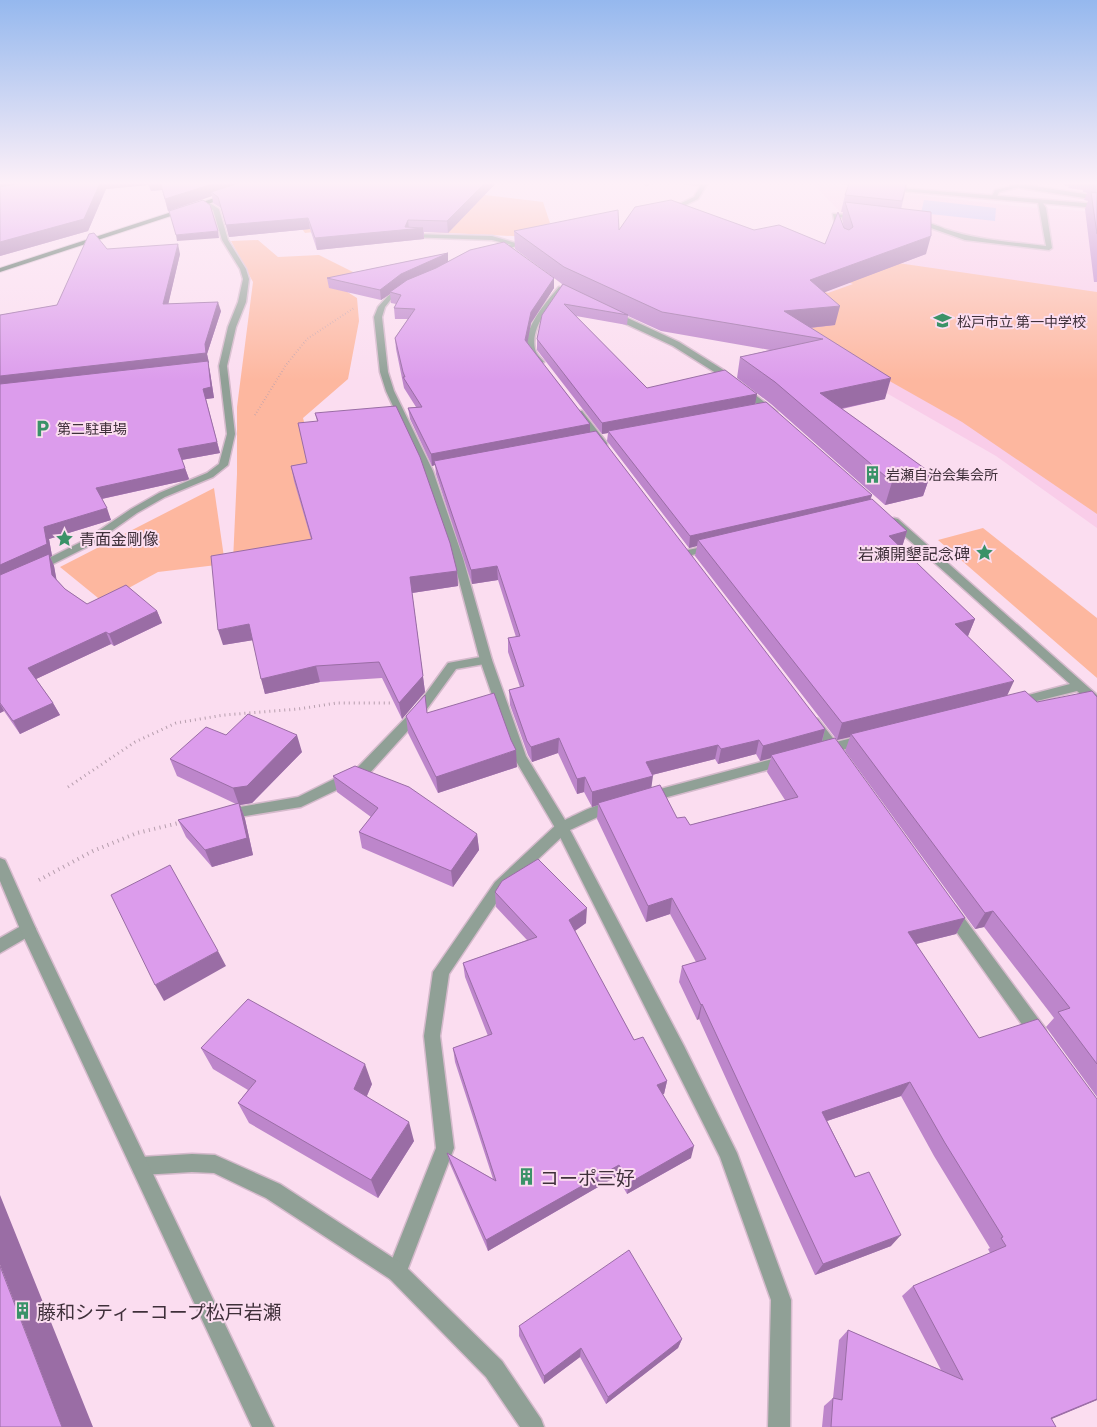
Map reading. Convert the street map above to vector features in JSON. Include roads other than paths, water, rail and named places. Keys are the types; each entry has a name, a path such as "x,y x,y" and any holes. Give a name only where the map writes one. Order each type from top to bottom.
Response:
{"highway":[{"path":"0,270 69,248"}],"street":[{"path":"26,573 89,542 134,511 162,495 210,475 223,465 231,434 231,424 223,366 232,327 242,302 246,279 243,270 229,248"},
{"path":"477,254 511,248"},
{"path":"412,284 390,297 382,307 378,317 384,372 390,391 433,470 486,660 520,756 562,828 728,1153 781,1300 779,1427"},
{"path":"548,373 531,350 532,335 543,311 561,288"},
{"path":"606,311 676,344 719,371 762,408 779,416"},
{"path":"213,367 223,366"},
{"path":"571,403 612,456"},
{"path":"887,515 1097,702"},
{"path":"687,553 726,544"},
{"path":"195,819 301,802 362,771 426,703 452,666 486,660"},
{"path":"1003,705 1079,686"},
{"path":"804,708 845,763"},
{"path":"814,752 880,736"},
{"path":"397,1272 445,1148 432,1036 441,972 500,886 562,828 596,812 795,758"},
{"path":"0,864 14,892 28,929 263,1427"},
{"path":"942,900 1046,1043"},
{"path":"0,946 28,929"},
{"path":"141,1166 192,1163 215,1164 273,1191 397,1272 494,1369 533,1427"}],"place":[{"name":"松戸市立 第一中学校","path":"943,321"},
{"name":"第二駐車場","path":"43,428"},
{"name":"岩瀬自治会集会所","path":"872,474"},
{"name":"青面金剛像","path":"65,538"},
{"name":"岩瀬開墾記念碑","path":"984,553"},
{"name":"コーポ三好","path":"526,1177"},
{"name":"藤和シティーコープ松戸岩瀬","path":"23,1311"}]}
